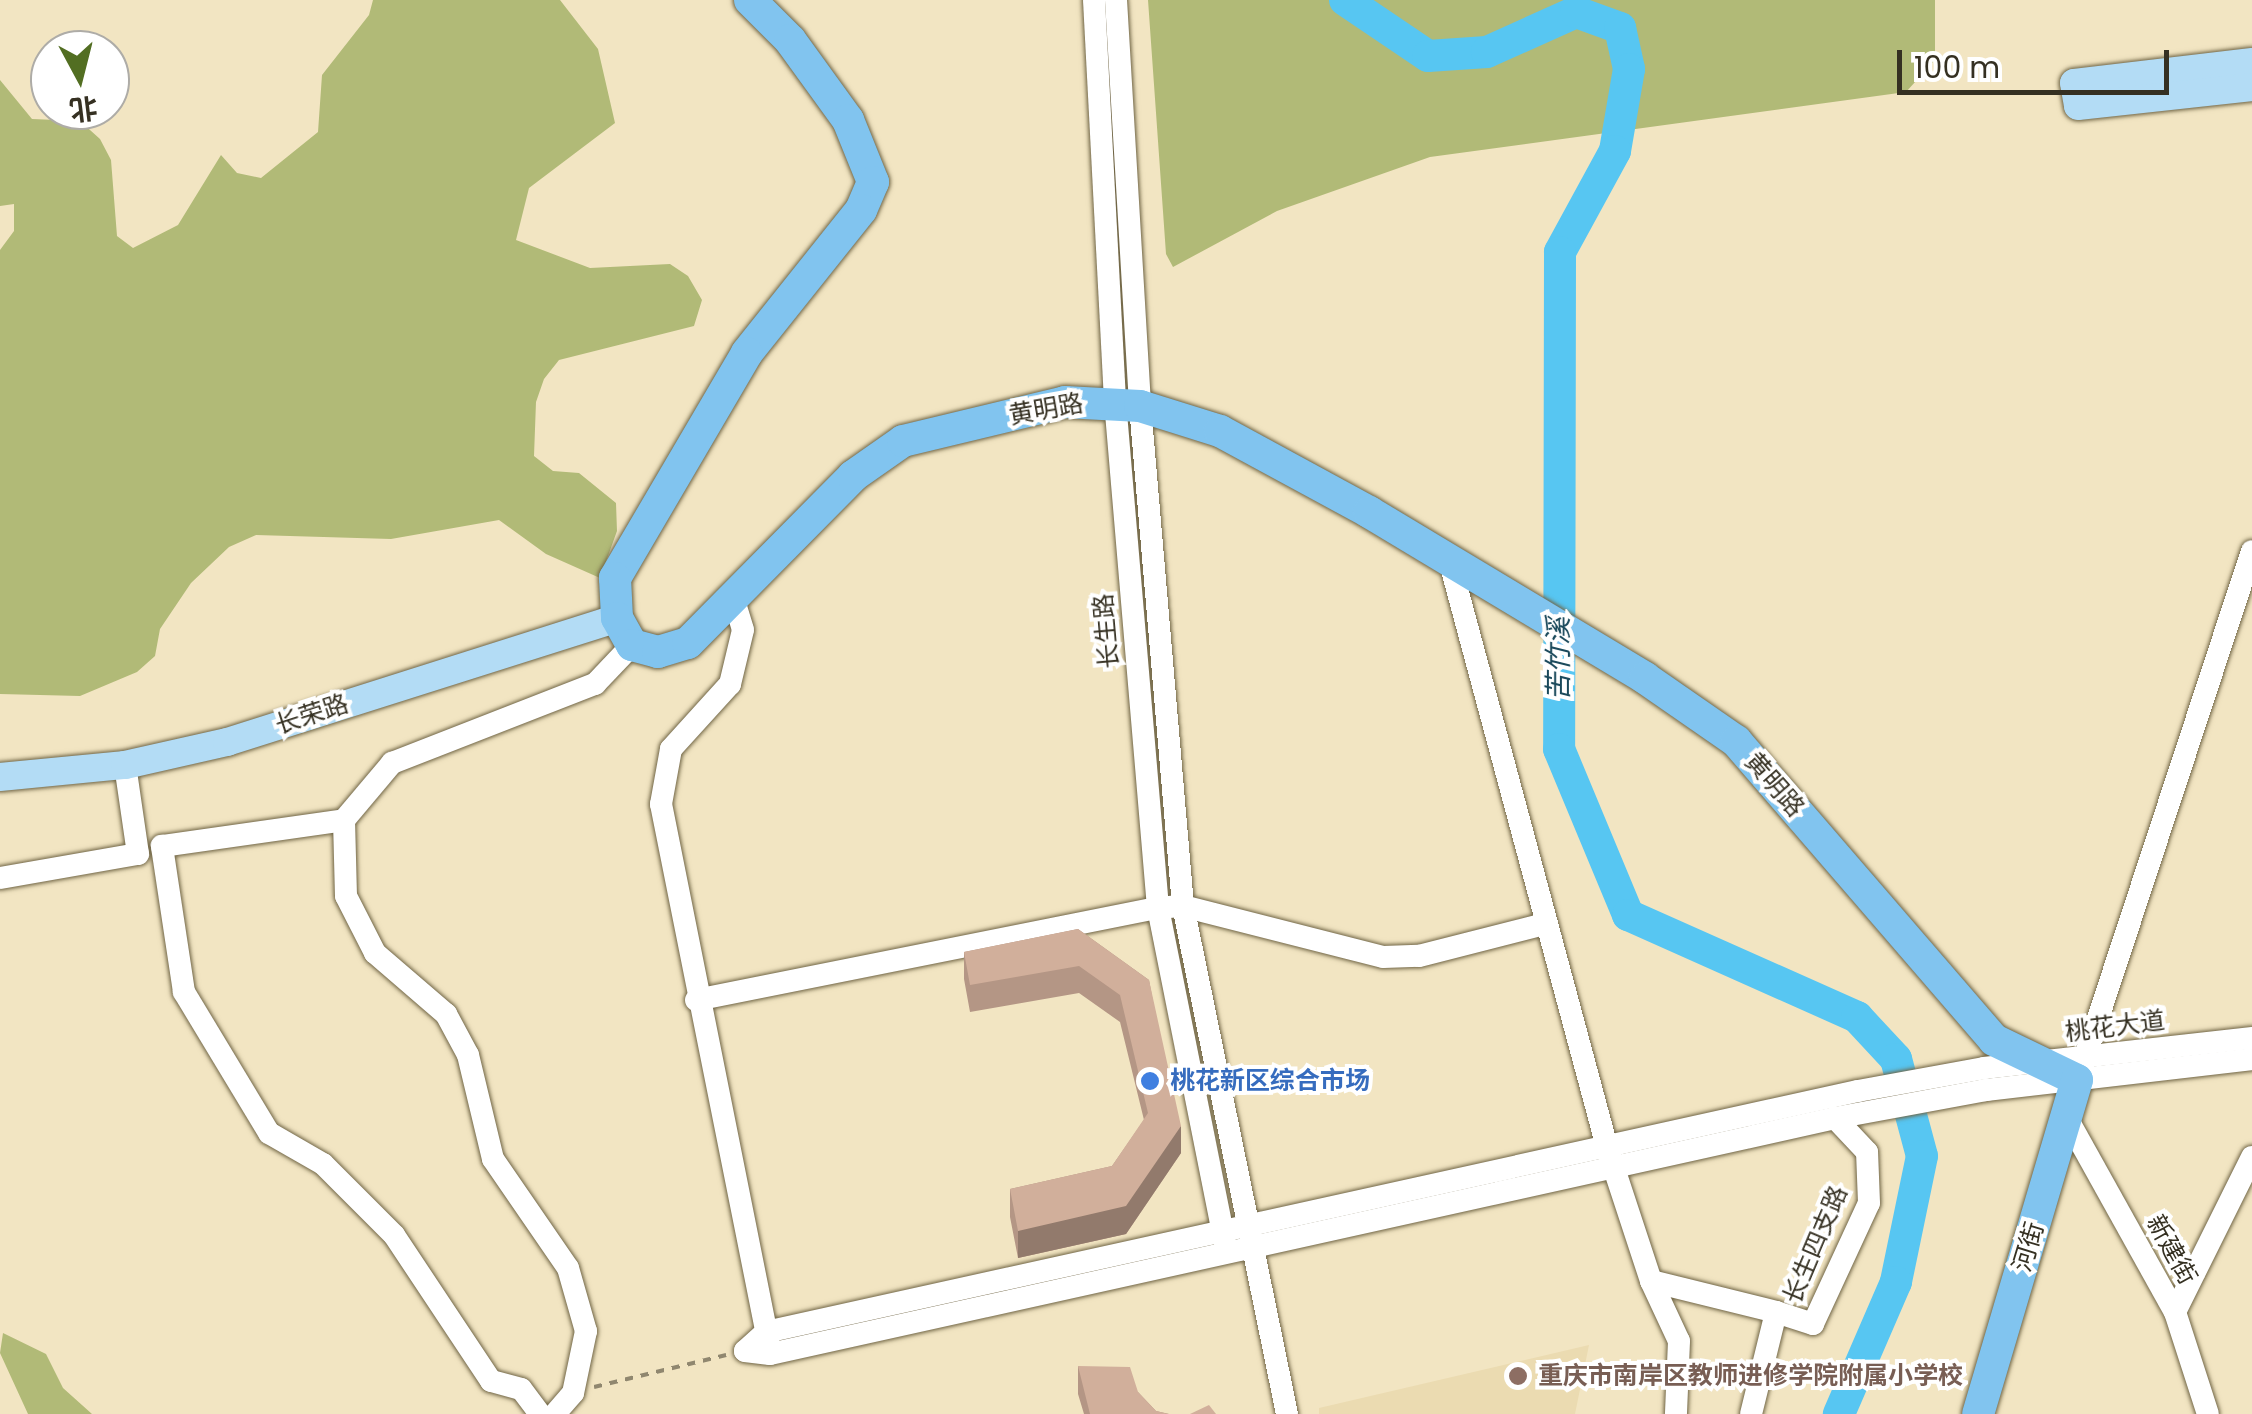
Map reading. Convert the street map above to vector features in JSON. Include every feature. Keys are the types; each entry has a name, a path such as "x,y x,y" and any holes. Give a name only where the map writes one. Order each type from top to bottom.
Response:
{"highway":[{"path":"621,621 615,578 747,353 860,210 872,182 848,120 790,40 750,0"},
{"name":"黄明路","path":"621,621 658,652 688,643 853,476 902,441 1066,402 1128,403 1220,431 1458,564 1646,678 1736,741 1994,1040 2034,1064 2081,1069"},
{"name":"河街","path":"1978,1414 2081,1069"}],"main road":[{"path":"2252,62 2076,94 2252,87"},
{"name":"长荣路","path":"0,759 122,748 621,621"},
{"name":"长荣路","path":"0,778 125,766 227,742 621,621"}],"street":[{"name":"长生路","path":"1094,0 1128,403 1183,906 1236,1236"},
{"name":"长生路","path":"1116,0 1128,403 1158,908 1236,1236"},
{"path":"1458,564 1545,924 1610,1156 1651,1280 1679,1341 1676,1414"},
{"path":"2081,1069 2250,564"},
{"path":"733,598 743,630 730,684 671,750 661,804 696,1000 768,1343"},
{"path":"540,1414 521,1389 492,1381 394,1234 323,1164 268,1133 184,992 162,846 344,820 392,764 594,684 621,621"},
{"path":"0,878 138,854 125,766"},
{"path":"344,820 346,896 375,953 446,1014 468,1055 492,1158 568,1268 586,1331 574,1392 555,1414"},
{"path":"696,1000 1158,908 1183,906 1382,957 1419,956 1545,924"},
{"name":"桃花大道","path":"2081,1069 2252,1038"},
{"name":"桃花大道","path":"1985,1079 2252,1059"},
{"name":"桃花大道","path":"1985,1079 2034,1064"},
{"path":"1610,1156 1858,1091 1985,1079"},
{"path":"745,1350 1236,1236 1610,1156 1866,1115 1985,1079"},
{"name":"长生四支路","path":"1751,1414 1776,1312 1813,1324 1868,1202 1867,1152 1835,1118"},
{"name":"新建街","path":"2068,1120 2175,1312 2208,1414"},
{"path":"2175,1312 2252,1157"},
{"path":"1236,1236 1287,1414"},
{"path":"1651,1280 1776,1312"}],"path":[{"path":"574,1392 745,1350"}],"shaded area":[{"name":"重庆市南岸区教师进修学院附属小学校","path":"1589,1345 1575,1414 1319,1414 1319,1408"}],"green space":[{"path":"373,0 560,0 598,49 615,123 529,188 516,240 590,268 670,264 688,276 702,300 694,326 559,360 544,379 536,402 534,456 553,471 579,473 616,503 617,531 600,578 546,554 499,520 391,539 256,535 229,547 191,583 160,629 155,656 137,672 80,696 0,694 0,250 14,231 14,204 0,206 0,80 30,117 30,130 90,130 100,139 111,160 117,236 133,248 178,225 221,155 237,173 261,178 318,132 322,75 369,15"},
{"path":"1148,0 1935,0 1935,60 1906,92 1430,157 1277,211 1173,267 1166,254"},
{"path":"3,1333 46,1354 63,1388 92,1414 28,1414 0,1353"}],"building":[{"path":"1078,929 1149,980 1181,1126 1126,1206 1018,1231 1010,1189 1112,1166 1148,1113 1120,995 1079,966 970,985 964,952"},
{"path":"1078,1366 1130,1367 1138,1392 1156,1411 1169,1414 1090,1414"},
{"path":"1209,1405 1216,1414 1190,1414"}],"waterway":[{"name":"苦竹溪","path":"1345,0 1428,56 1487,52 1576,12 1620,28 1629,69 1615,151 1560,252 1559,749 1628,915 1857,1017 1896,1059 1922,1156 1896,1282 1839,1414"}],"place":[{"name":"桃花新区综合市场","path":"1150,1081"},
{"name":"重庆市南岸区教师进修学院附属小学校","path":"1518,1376"}]}
